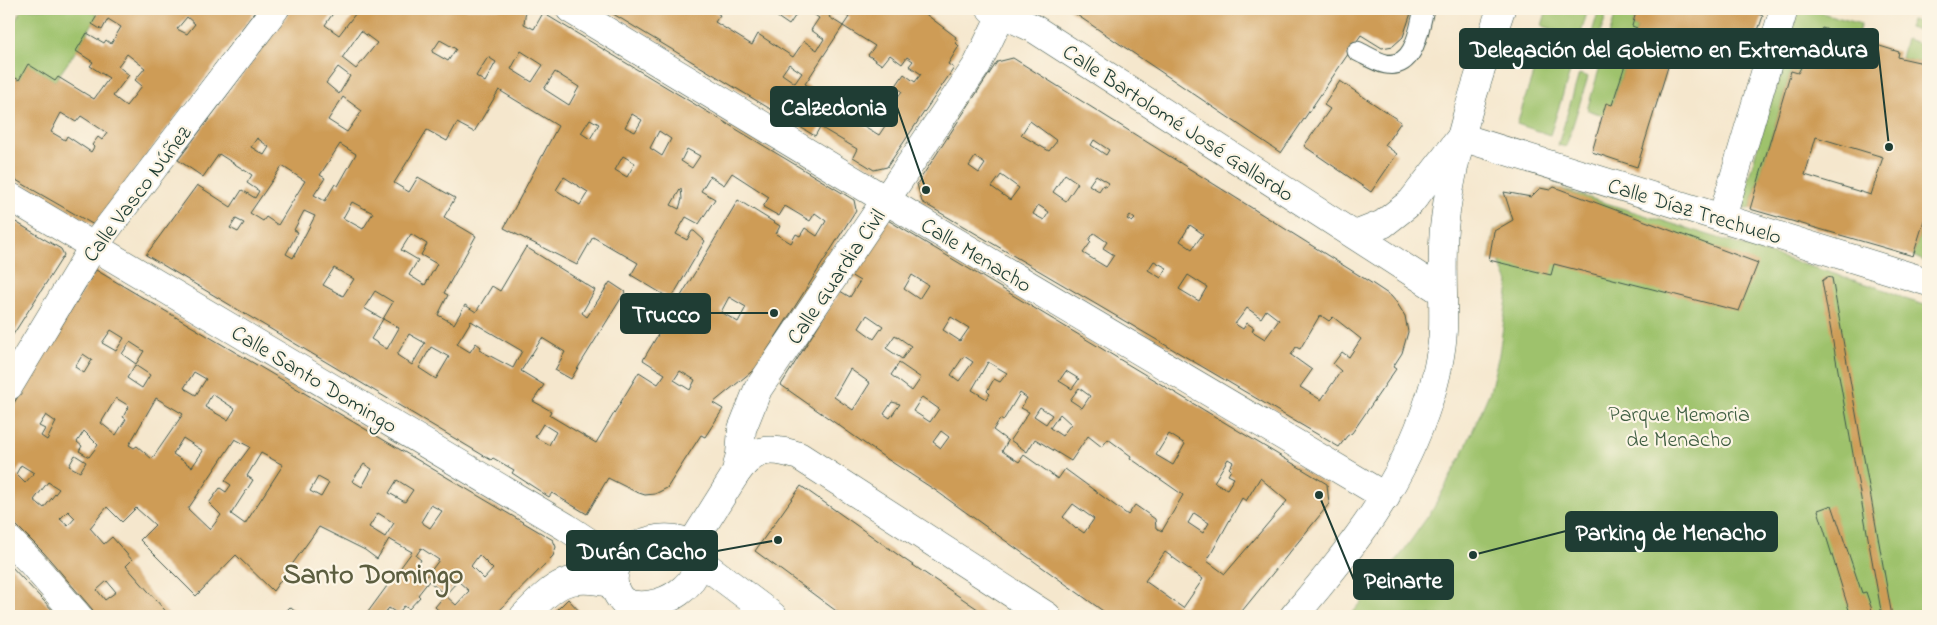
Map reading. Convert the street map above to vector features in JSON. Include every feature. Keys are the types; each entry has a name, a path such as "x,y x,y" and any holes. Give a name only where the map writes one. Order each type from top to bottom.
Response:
{"street":[{"name":"Calle Vasco Núñez","path":"9,386 93,247 274,9"},
{"name":"Calle Menacho","path":"570,9 1386,497"},
{"path":"1294,616 1346,554 1386,497 1406,458 1429,400 1441,346 1444,228 1454,165 1501,9"},
{"path":"1722,218 1784,9"},
{"name":"Calle Guardia Civil","path":"694,552 735,475 740,454 742,428 758,389 977,65 999,11"},
{"name":"Calle Bartolomé José Gallardo","path":"999,11 1033,28 1442,291"},
{"path":"1355,235 1383,224 1412,202 1461,137"},
{"name":"Calle Díaz Trechuelo","path":"1461,137 1928,282"},
{"name":"Calle Santo Domingo","path":"9,196 566,526 623,591"},
{"path":"735,475 750,456 762,451 787,451 799,456 1047,616"},
{"path":"623,591 623,556 635,546 653,540 678,539 773,616"},
{"path":"9,540 78,616"},
{"path":"524,616 548,592 563,582 579,579 596,579 623,591 634,606 664,602 684,588 694,572 694,552"}],"lane":[{"path":"1357,51 1383,64 1392,65 1400,63 1408,57 1413,48 1424,9"}],"green space":[{"path":"22,9 87,9 98,15 55,81 29,65 19,80 9,74 9,32"},
{"path":"1547,9 1588,9 1580,37 1542,26"},
{"path":"1599,9 1608,9 1598,41 1590,39"},
{"path":"1617,9 1637,9 1632,26 1637,28 1612,105 1603,115 1587,110"},
{"path":"1799,9 1808,9 1861,24 1856,39 1822,28 1798,73 1791,71 1750,209 1740,206"},
{"path":"1911,20 1928,25 1928,34 1909,28"},
{"path":"1906,39 1928,46 1928,64 1901,58"},
{"path":"1538,58 1571,69 1550,135 1517,124"},
{"path":"1579,74 1588,77 1566,147 1558,145"},
{"name":"Parque Memoria de Menacho","path":"1554,187 1889,291 1905,299 1928,306 1928,616 1350,616 1400,556 1433,509 1462,455 1490,391 1499,354 1509,285 1499,261 1489,260 1494,231 1513,220 1504,192 1531,197 1540,188 1550,190"},
{"path":"1928,208 1928,263 1913,256"}],"building":[{"path":"101,9 257,9 94,225 9,176 9,74 19,80 28,64 55,81 58,77 94,99 109,78 90,66 93,62 76,51 87,33 104,43 106,40 111,44 121,27 108,19 102,30 92,24","holes":["187,17 195,24 187,34 177,29","127,54 145,68 135,80 142,86 126,106 113,96 129,75 118,66","61,113 76,122 81,116 107,133 102,140 98,137 92,145 94,147 91,152 67,136 65,140 51,132"]},
{"path":"292,9 336,9 325,25 339,35 359,9 526,9 524,24 534,29 543,13 854,200 856,210 756,368 713,403 723,409 705,437 701,435 667,488 655,494 645,495 608,478 587,514 552,493 549,497 512,473 514,470 493,458 491,460 146,255 197,185 231,207 242,190 255,198 259,191 247,183 252,175 219,154 203,177 178,160","holes":["361,31 377,43 356,69 342,58","440,40 456,49 448,61 432,52","521,51 543,65 532,82 511,69","488,57 496,62 485,82 476,76","338,67 350,76 339,94 326,83","555,72 579,87 569,105 544,89","499,90 558,126 504,228 577,265 593,237 638,263 631,275 671,299 705,241 694,231 692,231 687,240 676,234 686,217 699,224 715,199 701,191 710,176 724,185 732,173 769,197 763,207 779,216 785,206 810,221 815,213 826,221 817,236 805,228 800,236 796,234 791,243 776,234 780,226 738,200 643,360 665,374 658,384 639,372 596,443 549,415 551,411 533,401 544,385 521,371 542,338 565,352 555,370 571,379 625,292 610,282 587,317 582,313 595,290 526,247 500,291 492,286 476,312 465,305 454,324 438,315 448,295 444,293 476,236 444,217 455,198 418,177 409,192 394,183 427,130 447,141 457,123 474,132","343,97 362,111 347,132 328,120","632,114 642,120 635,132 625,127","590,119 599,124 590,139 581,133","659,131 671,139 662,156 650,148","257,138 269,147 264,155 251,147","340,144 356,154 338,186 335,184 325,201 314,195 325,178 320,175","687,149 700,156 692,168 681,161","623,156 635,163 627,177 615,170","282,166 305,181 278,225 266,217 263,221 250,213","564,177 588,192 580,205 556,190","681,188 682,199 679,209 671,205","352,202 373,213 363,229 343,218","304,211 315,216 293,258 286,254 298,232 294,230","236,219 244,223 238,232 230,228","411,234 427,244 421,255 437,264 425,285 409,275 418,260 401,250","334,268 354,279 343,296 323,285","375,291 393,302 383,319 364,308","729,297 746,307 738,322 721,312","383,319 399,328 387,349 371,339","471,321 522,351 513,368 479,350 481,347 476,343 470,352 457,344","409,334 425,343 412,365 397,355","431,347 449,357 436,379 419,368","680,371 695,380 690,390 674,380","543,424 556,432 549,445 535,437"]},
{"path":"605,9 711,9 720,15 715,22 752,45 758,34 793,57 804,41 817,50 824,39 811,30 819,18 806,9 834,9 919,9 956,37 956,43 959,46 948,64 954,68 887,167 874,170 853,157 857,149 820,127 815,136","holes":["834,9 849,17 843,26 829,17","843,26 875,46 868,55 882,65 890,55 902,64 907,57 913,61 909,66 921,74 915,82 904,74 895,87 902,91 890,108 884,104 874,119 885,126 879,135 839,111 842,105 805,84","789,64 802,73 795,83 782,74"]},
{"path":"772,9 800,9 789,25 770,12"},
{"path":"1068,9 1405,9 1411,13 1403,37 1393,46 1382,48 1361,35 1281,153"},
{"path":"1637,9 1754,9 1759,10 1758,14 1763,16 1747,62 1676,41 1637,167 1592,152 1606,103 1612,105 1637,28 1632,26"},
{"path":"1822,28 1899,52 1898,57 1928,64 1928,208 1913,256 1750,209 1791,71 1798,73","holes":["1816,137 1883,157 1871,195 1805,175"]},
{"path":"1013,58 1391,296 1405,316 1408,332 1402,353 1393,367 1396,369 1352,433 1347,436 1339,447 922,202 917,184 997,62","holes":["1030,121 1057,141 1049,151 1021,135","1094,140 1109,150 1106,155 1091,145","975,157 985,164 979,173 969,166","1065,174 1078,183 1066,201 1053,192","1001,175 1019,188 1010,200 992,187","1096,175 1109,183 1106,187 1103,185 1099,191 1089,185","1038,205 1049,212 1044,220 1033,214","1130,215 1135,219 1132,222 1127,219","1190,225 1203,234 1192,249 1180,241","1094,233 1107,242 1103,248 1114,255 1106,267 1083,253 1091,242 1089,240","1154,261 1167,268 1161,278 1148,270","1188,275 1207,287 1199,301 1179,289","1247,308 1261,318 1266,310 1279,320 1265,339 1252,331 1254,328 1247,323 1243,329 1235,324","1320,315 1329,321 1333,317 1361,339 1349,357 1342,352 1333,364 1341,371 1321,400 1300,387 1312,370 1291,355 1296,347 1300,349"]},
{"path":"1340,81 1401,122 1385,145 1397,154 1371,192 1304,146 1330,109 1324,105"},
{"path":"1554,187 1758,263 1739,311 1554,264 1551,275 1489,260 1494,231 1513,220 1504,192 1531,197 1540,188 1550,190"},
{"path":"9,218 61,249 64,255 9,341"},
{"path":"886,219 1327,484 1329,504 1238,616 1110,616 935,490 781,385 840,291 850,297 860,281 850,275","holes":["912,275 928,285 919,299 904,289","867,315 883,326 874,339 859,328","951,317 969,328 960,341 943,330","895,335 911,346 902,359 886,348","964,356 973,362 959,381 951,375","988,362 1007,373 1000,382 994,379 987,391 990,394 987,399 972,390","899,363 921,378 912,391 891,375","850,369 870,383 853,410 834,397","1066,371 1079,379 1072,389 1059,381","1079,388 1090,396 1082,408 1070,400","1020,393 1027,398 1021,408 1029,412 1010,440 1027,452 1035,439 1071,461 1088,436 1102,447 1108,439 1131,456 1130,458 1183,495 1162,531 1156,528 1155,519 1135,505 1128,515 1065,469 1058,479 1024,455 1019,462 1002,451 1008,441 993,430 1000,419 1003,421","922,397 939,409 930,422 913,411","892,402 900,404 890,418 884,414","1040,407 1052,415 1046,424 1034,416","1060,414 1071,424 1062,436 1050,428","941,431 949,437 941,448 933,442","1169,434 1185,444 1173,465 1156,455","1228,459 1233,462 1229,468 1231,470 1228,475 1234,478 1227,489 1214,482","1260,478 1287,501 1225,574 1207,561 1242,498 1246,501","1073,504 1094,519 1084,533 1076,529 1063,517","1194,513 1209,523 1203,533 1188,523","1165,552 1203,579 1183,608 1145,581"]},
{"path":"96,270 553,540 556,547 553,556 494,616 445,616 435,607 445,595 429,581 418,595 420,597 409,609 404,606 398,614 389,608 382,616 365,616 412,552 389,539 377,559 365,550 319,527 273,591 236,555 196,596 140,540 155,525 136,508 122,522 107,507 90,528 104,544 112,537 132,560 126,566 170,616 98,616 44,553 9,518 9,411","holes":["111,330 124,338 116,351 102,343","130,342 144,351 136,364 122,354","83,354 92,360 84,373 75,367","135,365 150,375 142,388 127,378","194,372 206,379 196,395 184,388","212,394 235,409 228,420 205,407","116,398 129,406 123,417 126,419 116,435 101,423","156,398 183,414 152,459 137,446 134,448 129,445","46,415 56,422 47,440 41,436 45,429 39,426","84,431 98,445 89,457 79,451 82,446 77,442","183,438 203,451 192,467 173,454","235,439 250,447 225,481 231,485 226,492 220,488 209,503 221,515 210,530 188,509","261,453 283,465 245,524 231,514 253,480 247,476","75,455 86,462 80,472 69,466","364,464 372,469 362,487 352,481","21,465 34,473 25,483 16,474","318,477 329,483 321,497 310,491","397,480 413,490 405,502 389,493","48,482 59,489 44,508 34,500","431,505 442,511 430,528 421,522","68,511 75,518 68,526 60,519","378,513 394,523 385,537 369,527","421,548 439,560 427,576 415,569 421,560 416,556","479,555 493,569 484,579 471,566","107,581 116,592 105,600 97,590","458,581 469,591 456,605 445,595"]},
{"path":"1827,277 1832,278 1892,616 1882,616 1822,281"},
{"path":"801,486 988,616 843,616 755,551"},
{"path":"1832,505 1862,593 1866,592 1874,616 1842,616 1841,613 1849,610 1818,510"},
{"path":"9,564 58,616 9,616 9,606 11,603 9,601"},
{"path":"568,599 584,616 551,616"},
{"path":"290,607 300,616 281,616"}],"place":[{"name":"Delegación del Gobierno en Extremadura","path":"1889,147"},
{"name":"Calzedonia","path":"926,190"},
{"name":"Trucco","path":"774,313"},
{"name":"Peinarte","path":"1319,495"},
{"name":"Durán Cacho","path":"778,540"},
{"name":"Parking de Menacho","path":"1473,555"}],"district":[{"name":"Santo Domingo","path":"373,573"}]}
